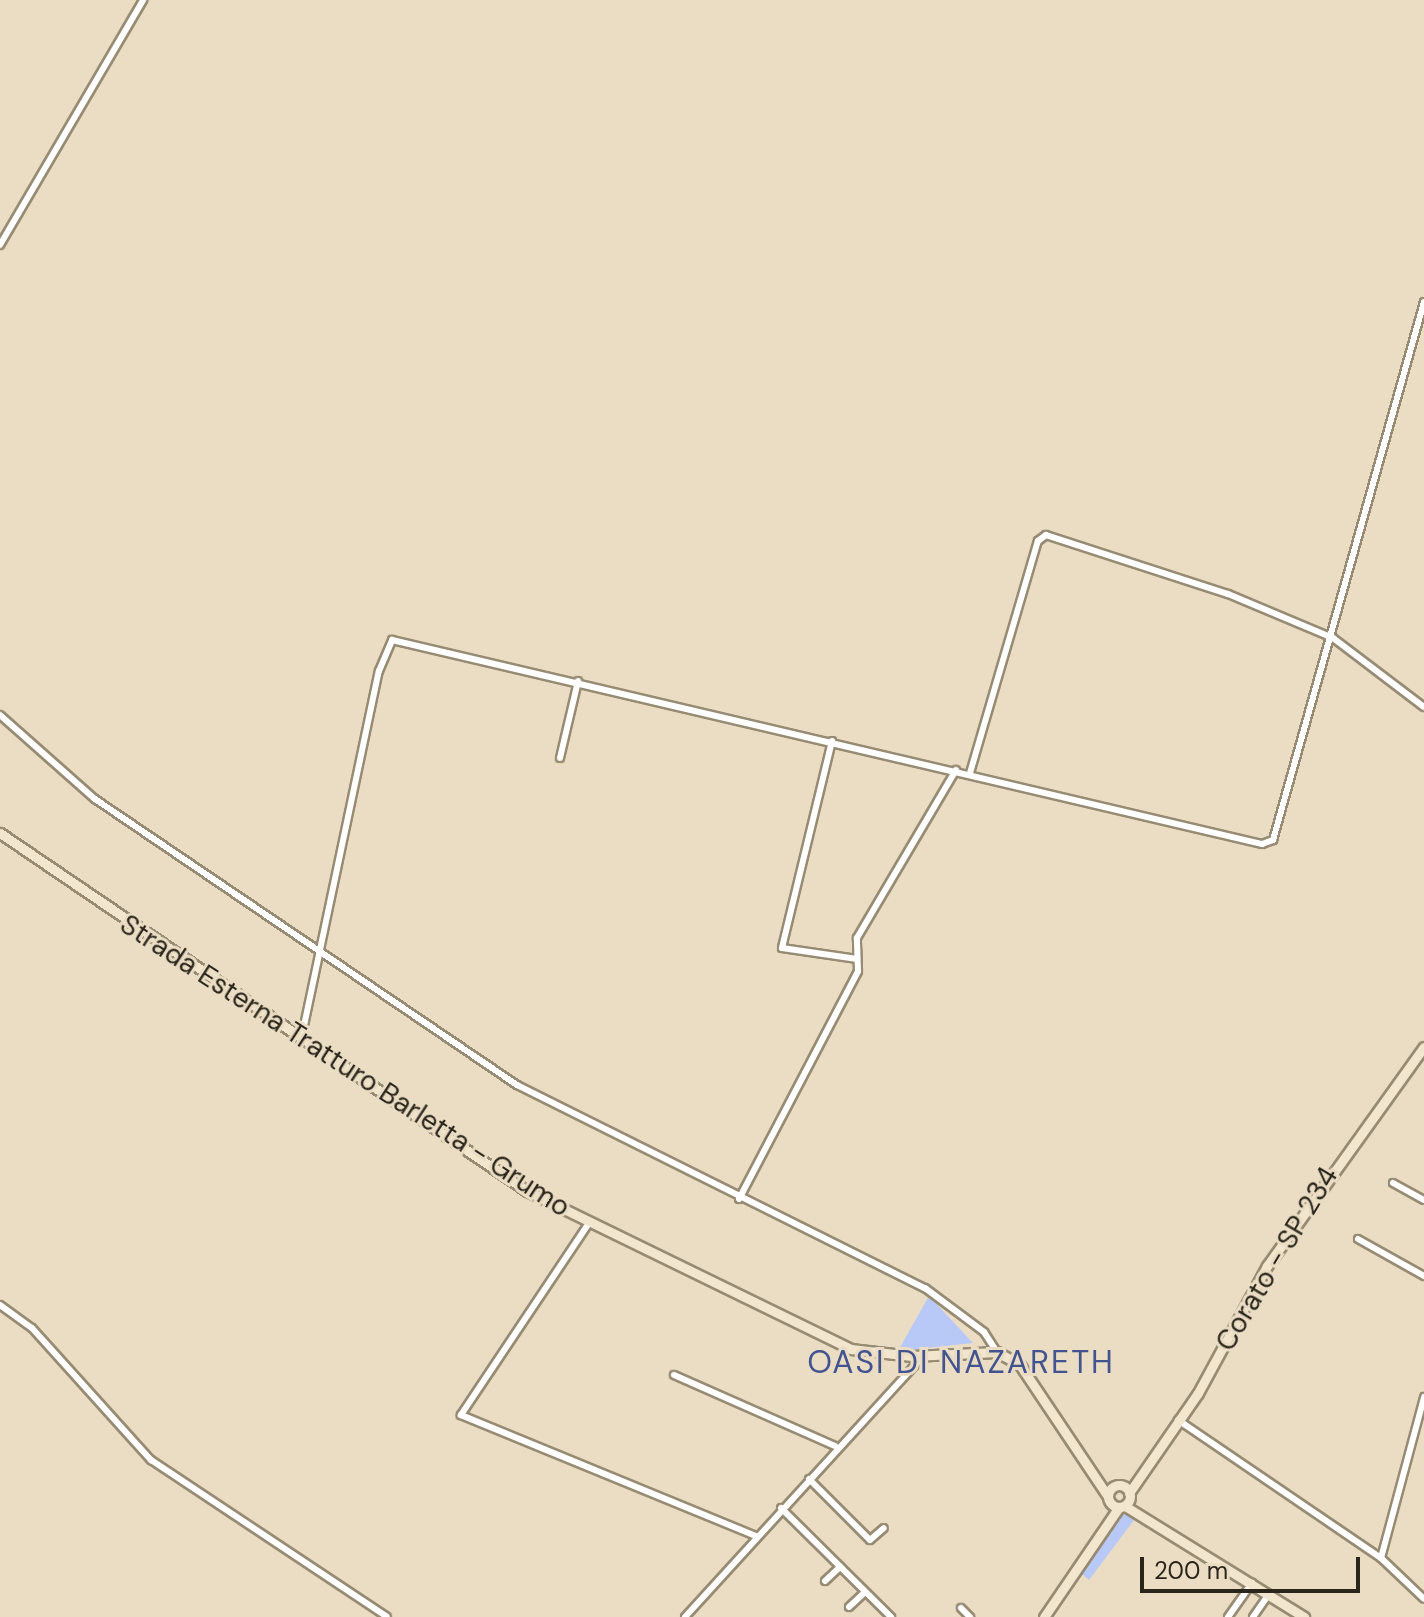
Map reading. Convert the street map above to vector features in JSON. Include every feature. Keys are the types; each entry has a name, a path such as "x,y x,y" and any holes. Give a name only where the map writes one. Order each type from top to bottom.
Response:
{"street":[{"path":"0,245 143,0"},
{"path":"301,1040 316,946 387,645 401,639 1262,844 1277,832 1424,302"},
{"path":"970,773 1040,537 1228,594 1333,638 1424,707"},
{"path":"560,758 578,681"},
{"path":"0,715 95,799 517,1085 739,1199 925,1288 984,1332 997,1352 1020,1365 1104,1480 1121,1498 1304,1617"},
{"path":"832,741 782,948 857,959"},
{"path":"739,1199 858,971 857,938 956,770"},
{"name":"Strada Esterna Tratturo Barletta - Grumo","path":"0,833 527,1191 851,1349 923,1355 997,1352"},
{"name":"Corato - SP 234","path":"1044,1617 1121,1498 1178,1420 1267,1266 1424,1047"},
{"path":"1393,1183 1424,1200"},
{"path":"589,1223 461,1415 756,1536"},
{"path":"1358,1239 1424,1276"},
{"path":"0,1305 32,1328 151,1460 387,1617"},
{"path":"685,1617 835,1446 923,1355"},
{"path":"674,1375 835,1446"},
{"path":"1381,1558 1424,1397"},
{"path":"1178,1420 1381,1558 1424,1599"},
{"path":"809,1479 870,1540 884,1528"},
{"path":"781,1508 887,1616"},
{"path":"825,1581 840,1567"},
{"path":"1228,1617 1252,1583"},
{"path":"849,1607 865,1592"},
{"path":"1253,1617 1269,1594"},
{"path":"961,1608 970,1617"}],"shaded area":[{"path":"929,1296 973,1343 898,1351"},
{"path":"1127,1509 1137,1516 1089,1580 1082,1574"}],"district":[{"name":"OASI DI NAZARETH","path":"961,1362"}]}
